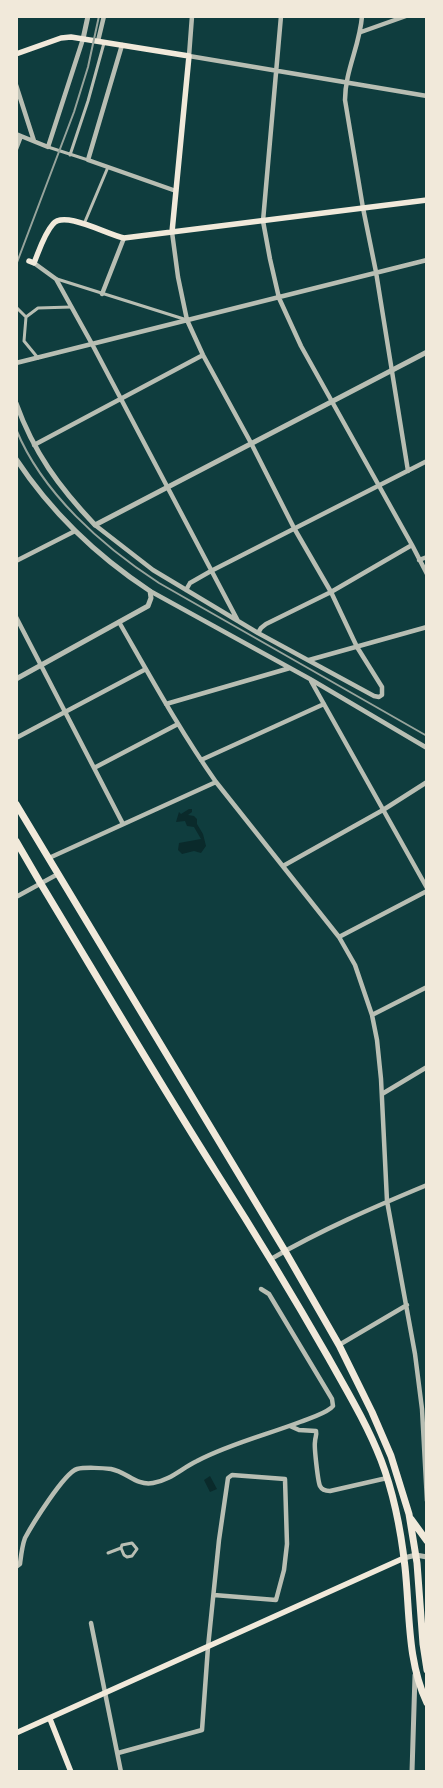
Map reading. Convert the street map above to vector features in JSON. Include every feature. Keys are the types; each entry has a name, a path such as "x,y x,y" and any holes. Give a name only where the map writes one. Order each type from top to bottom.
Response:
{"main road":[{"path":"16,54 61,38 98,41 189,56 172,232"},
{"path":"32,262 42,237 57,220 62,218 124,238 427,200"},
{"path":"16,804 284,1251 339,1345 372,1412 391,1456 409,1514 416,1555 423,1644 427,1670"},
{"path":"16,840 214,1169 271,1259 360,1414 381,1460 397,1514 404,1558 415,1674 427,1703"},
{"path":"409,1514 423,1532 427,1541"},
{"path":"16,1733 404,1558"},
{"path":"50,1719 71,1772"}],"street":[{"path":"48,147 83,39 88,16"},
{"path":"70,155 88,101 104,16"},
{"path":"192,16 189,56 427,96"},
{"path":"281,16 263,221 279,298 301,346 427,574"},
{"path":"362,16 361,32 346,82 345,100 376,272 408,470"},
{"path":"361,32 406,16"},
{"path":"88,160 122,45"},
{"path":"16,85 34,141"},
{"path":"16,149 19,135 70,155 176,190"},
{"path":"84,224 108,167"},
{"path":"16,403 34,445 58,484 95,524 153,570 239,622 374,696 382,695 382,687 357,647 331,592 294,528 251,443 203,355 187,320 178,278 172,232"},
{"path":"102,294 124,238"},
{"path":"16,363 427,260"},
{"path":"32,262 56,279 187,320"},
{"path":"56,279 239,622"},
{"path":"38,358 24,341 26,317 38,308 72,307"},
{"path":"16,308 26,317"},
{"path":"95,524 427,352"},
{"path":"34,445 203,355"},
{"path":"16,459 42,495 76,532 113,564 150,591 310,679 427,748"},
{"path":"186,590 190,583 211,571 427,461"},
{"path":"16,561 76,532"},
{"path":"258,633 266,624 331,592 412,545"},
{"path":"419,560 427,557"},
{"path":"16,679 148,606 151,598 150,591"},
{"path":"16,617 123,824"},
{"path":"119,622 178,724 216,782 339,937 355,965 372,1015 376,1040 382,1094 387,1201 407,1304 422,1410 427,1501"},
{"path":"309,660 427,627"},
{"path":"166,704 290,668"},
{"path":"16,738 146,669"},
{"path":"310,679 427,889 339,937"},
{"path":"201,760 324,704"},
{"path":"94,768 178,724"},
{"path":"49,858 216,782"},
{"path":"283,866 383,810 427,782"},
{"path":"16,897 58,874"},
{"path":"372,1015 427,987"},
{"path":"382,1094 427,1067"},
{"path":"271,1259 387,1201 427,1185"},
{"path":"16,1567 20,1564 27,1535 44,1507 71,1472 78,1469 109,1469 118,1471 142,1484 152,1484 172,1477 195,1461 290,1426 328,1410 333,1406 333,1402 270,1294 261,1289"},
{"path":"339,1345 407,1304"},
{"path":"290,1426 299,1430 316,1431 314,1446 318,1479 320,1487 325,1491 386,1478"},
{"path":"118,1753 202,1730 208,1647 214,1595 228,1478 232,1475 285,1479 287,1544 284,1570 276,1600 214,1595"},
{"path":"108,1552 121,1548 122,1545 132,1543 136,1549 132,1556 127,1557 121,1552 121,1548"},
{"path":"404,1558 416,1555 427,1557"},
{"path":"91,1623 122,1772"},
{"path":"412,1772 415,1674"}],"water":[{"path":"192,809 192,812 188,815 194,816 197,819 197,824 203,834 206,846 201,853 194,851 182,854 178,850 179,843 201,839 194,827 187,826 185,821 176,822 179,812 181,814"},
{"path":"210,1476 217,1489 210,1492 204,1480"}],"railway":[{"path":"16,265 74,112 88,67 99,16"},
{"path":"16,429 41,475 58,496 76,516 116,552 159,583 427,736"}]}
